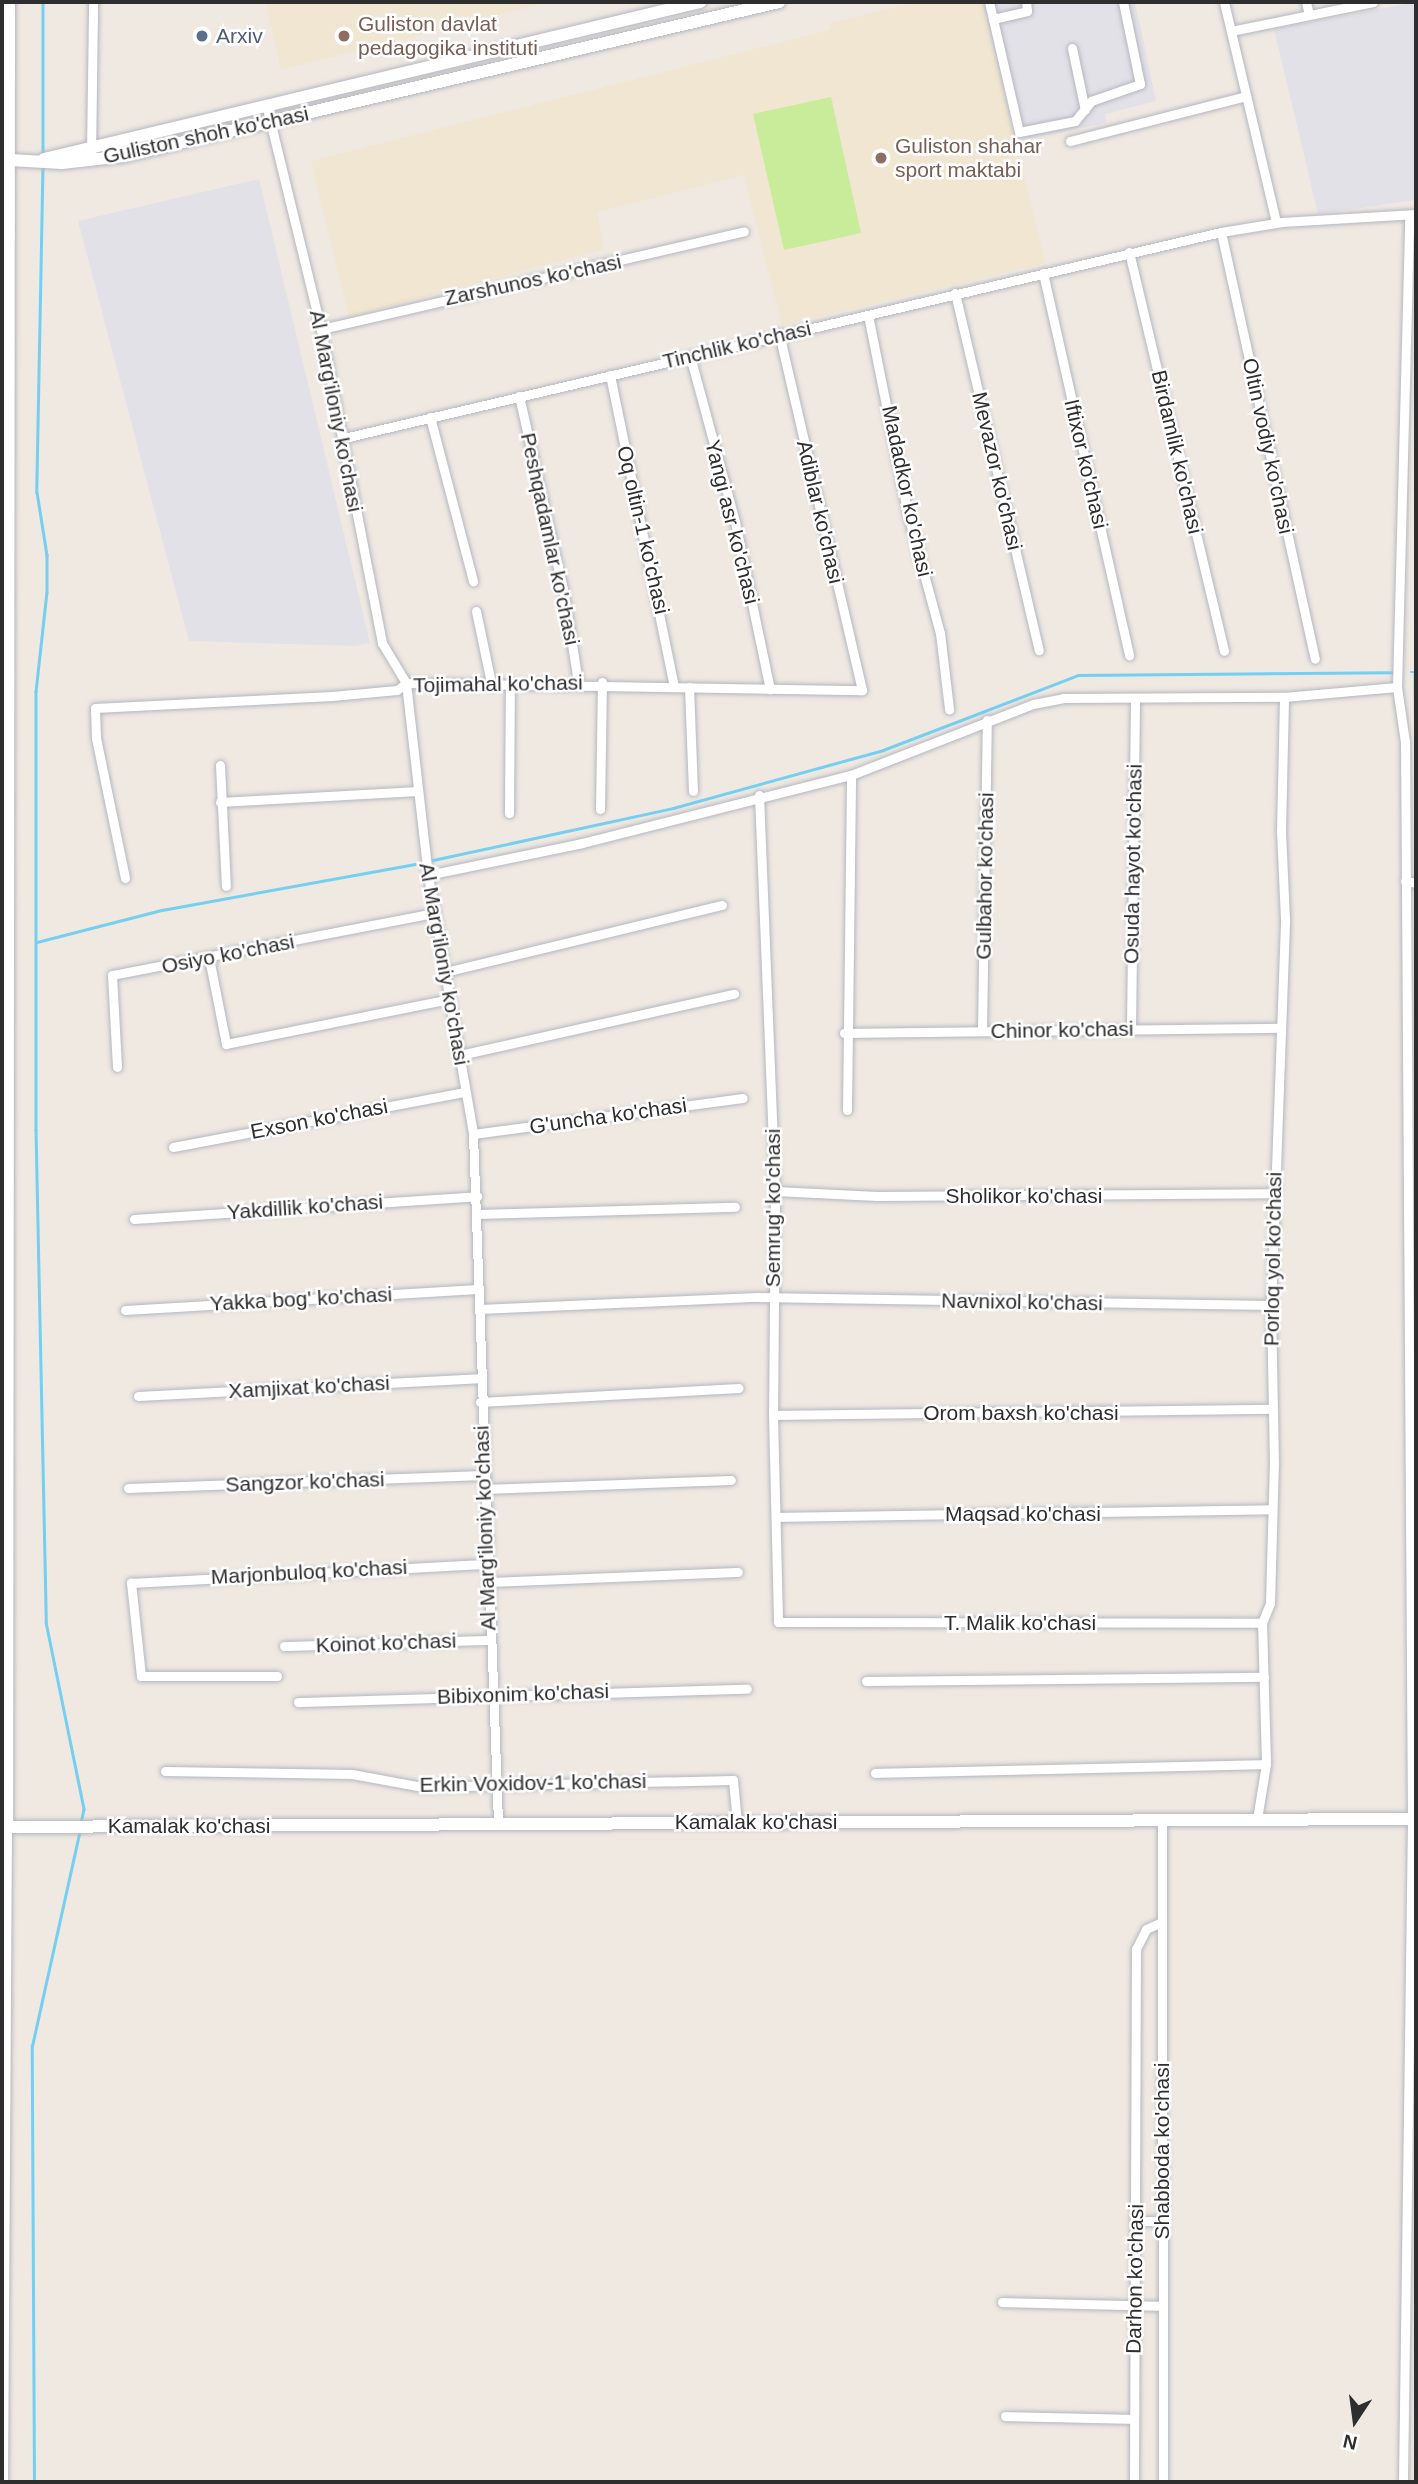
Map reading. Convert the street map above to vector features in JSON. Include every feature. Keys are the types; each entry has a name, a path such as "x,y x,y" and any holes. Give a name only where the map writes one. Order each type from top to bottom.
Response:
{"main road":[{"path":"7,1827 4,666 15,160 9,2"},
{"name":"Guliston shoh ko'chasi","path":"44,159 90,146 267,108 700,2"},
{"name":"Guliston shoh ko'chasi","path":"44,159 62,163 92,160 271,122 779,2"},
{"path":"15,160 44,159"},
{"name":"Kamalak ko'chasi","path":"7,1827 1414,1819"}],"street":[{"path":"92,160 93,2"},
{"path":"989,2 1019,132 1075,121 1091,101 1140,84 1123,2"},
{"path":"993,19 1027,11 1027,2"},
{"path":"1224,2 1276,222"},
{"path":"1306,2 1309,15"},
{"path":"1231,31 1373,2"},
{"path":"1072,48 1085,110"},
{"path":"1070,141 1246,96"},
{"name":"Al Marg'iloniy ko'chasi","path":"267,108 321,329 382,643 407,683 428,875 473,1134 489,1640 500,1784 498,1824"},
{"path":"1403,2482 1414,1819 1405,742 1397,687 1413,215"},
{"name":"Tinchlik ko'chasi","path":"344,438 1221,232 1276,222 1413,215"},
{"name":"Zarshunos ko'chasi","path":"321,329 744,231"},
{"name":"Oltin vodiy ko'chasi","path":"1221,232 1315,659"},
{"name":"Birdamlik ko'chasi","path":"1129,252 1224,651"},
{"name":"Iftixor ko'chasi","path":"1043,273 1129,655"},
{"name":"Mevazor ko'chasi","path":"954,293 1039,650"},
{"name":"Madadkor ko'chasi","path":"868,315 907,511 940,632 949,709"},
{"name":"Adiblar ko'chasi","path":"779,334 862,690"},
{"name":"Yangi asr ko'chasi","path":"690,356 736,522 770,689"},
{"name":"Oq oltin-1 ko'chasi","path":"610,374 674,685"},
{"name":"Peshqadamlar ko'chasi","path":"519,396 563,589 578,682"},
{"path":"430,417 473,581"},
{"path":"476,611 491,683"},
{"path":"600,809 603,682"},
{"name":"Tojimahal ko'chasi","path":"125,878 96,738 95,708 332,696 397,690 407,683 603,682 689,687 862,690"},
{"path":"509,813 510,683"},
{"path":"689,687 693,791"},
{"path":"428,875 583,843 733,801 851,775 987,720 1063,698 1284,696 1397,687"},
{"name":"Porloq yol ko'chasi","path":"1257,1819 1266,1764 1262,1623 1270,1603 1270,1509 1274,1464 1270,1409 1271,1305 1279,1028 1286,919 1280,831 1284,696"},
{"name":"Osuda hayot ko'chasi","path":"1131,1029 1136,698"},
{"name":"Gulbahor ko'chasi","path":"982,1031 987,720"},
{"path":"220,765 226,886"},
{"path":"847,1110 844,1033 851,775"},
{"path":"220,802 418,791"},
{"name":"Semrug' ko'chasi","path":"759,795 775,1191 773,1415 778,1622"},
{"path":"1405,881 1416,883"},
{"path":"445,972 722,905"},
{"name":"Osiyo ko'chasi","path":"117,1067 112,975 434,913"},
{"path":"209,958 226,1044 450,999"},
{"path":"460,1055 734,994"},
{"name":"Chinor ko'chasi","path":"844,1033 1279,1028"},
{"name":"Exson ko'chasi","path":"173,1147 465,1092"},
{"name":"G'uncha ko'chasi","path":"473,1134 743,1098"},
{"name":"Sholikor ko'chasi","path":"775,1191 877,1196 1273,1193"},
{"name":"Yakdillik ko'chasi","path":"134,1219 477,1196"},
{"path":"477,1214 735,1207"},
{"name":"Yakka bog' ko'chasi","path":"125,1310 477,1289"},
{"path":"479,1309 626,1300 757,1297 774,1300"},
{"name":"Navnixol ko'chasi","path":"774,1300 1271,1305"},
{"name":"Xamjixat ko'chasi","path":"138,1396 479,1378"},
{"path":"480,1402 739,1388"},
{"name":"Orom baxsh ko'chasi","path":"773,1415 1270,1409"},
{"name":"Sangzor ko'chasi","path":"128,1488 483,1475"},
{"path":"484,1489 732,1480"},
{"name":"Maqsad ko'chasi","path":"776,1517 1270,1509"},
{"name":"Marjonbuloq ko'chasi","path":"277,1676 141,1676 131,1583 487,1564"},
{"path":"488,1582 738,1572"},
{"name":"T. Malik ko'chasi","path":"778,1622 1262,1623"},
{"name":"Koinot ko'chasi","path":"284,1646 489,1640"},
{"path":"866,1681 1264,1677"},
{"name":"Bibixonim ko'chasi","path":"298,1702 495,1694 747,1689"},
{"path":"876,1773 1266,1764"},
{"name":"Erkin Voxidov-1 ko'chasi","path":"165,1771 352,1774 422,1787 733,1780 737,1823"},
{"name":"Shabboda ko'chasi","path":"1162,1820 1163,2482"},
{"path":"3,2482 7,1827"},
{"name":"Darhon ko'chasi","path":"1134,2482 1136,1949 1146,1930 1162,1922"},
{"path":"1136,2221 1163,2221"},
{"path":"1002,2302 1163,2306"},
{"path":"1005,2416 1134,2419"}],"shaded area":[{"name":"Guliston davlat pedagogika instituti","path":"266,2 550,2 281,70"},
{"path":"916,2 983,2 1045,263 782,325 744,175 597,212 604,249 349,317 311,161 829,30 832,23"},
{"path":"983,2 1135,2 1156,101 1105,114 1106,123 1017,141"},
{"path":"1416,2 1416,200 1318,214 1274,29"},
{"path":"259,179 370,643 355,646 189,641 78,221"}],"green space":[{"path":"831,97 861,233 784,250 753,114"}],"waterway":[{"path":"43,2 43,156"},
{"path":"43,166 37,492 47,555 47,592 36,691 36,1130 46,1622 84,1809 81,1823"},
{"path":"433,860 673,808 883,750 1078,675 1394,672"},
{"path":"1411,672 1415,672 1416,797"},
{"path":"37,942 162,910 415,864"},
{"path":"34,2482 32,2046 80,1829"}],"place":[{"name":"Arxiv","path":"202,36"},
{"name":"Guliston davlat pedagogika instituti","path":"344,36"},
{"name":"Guliston shahar sport maktabi","path":"881,158"}]}
